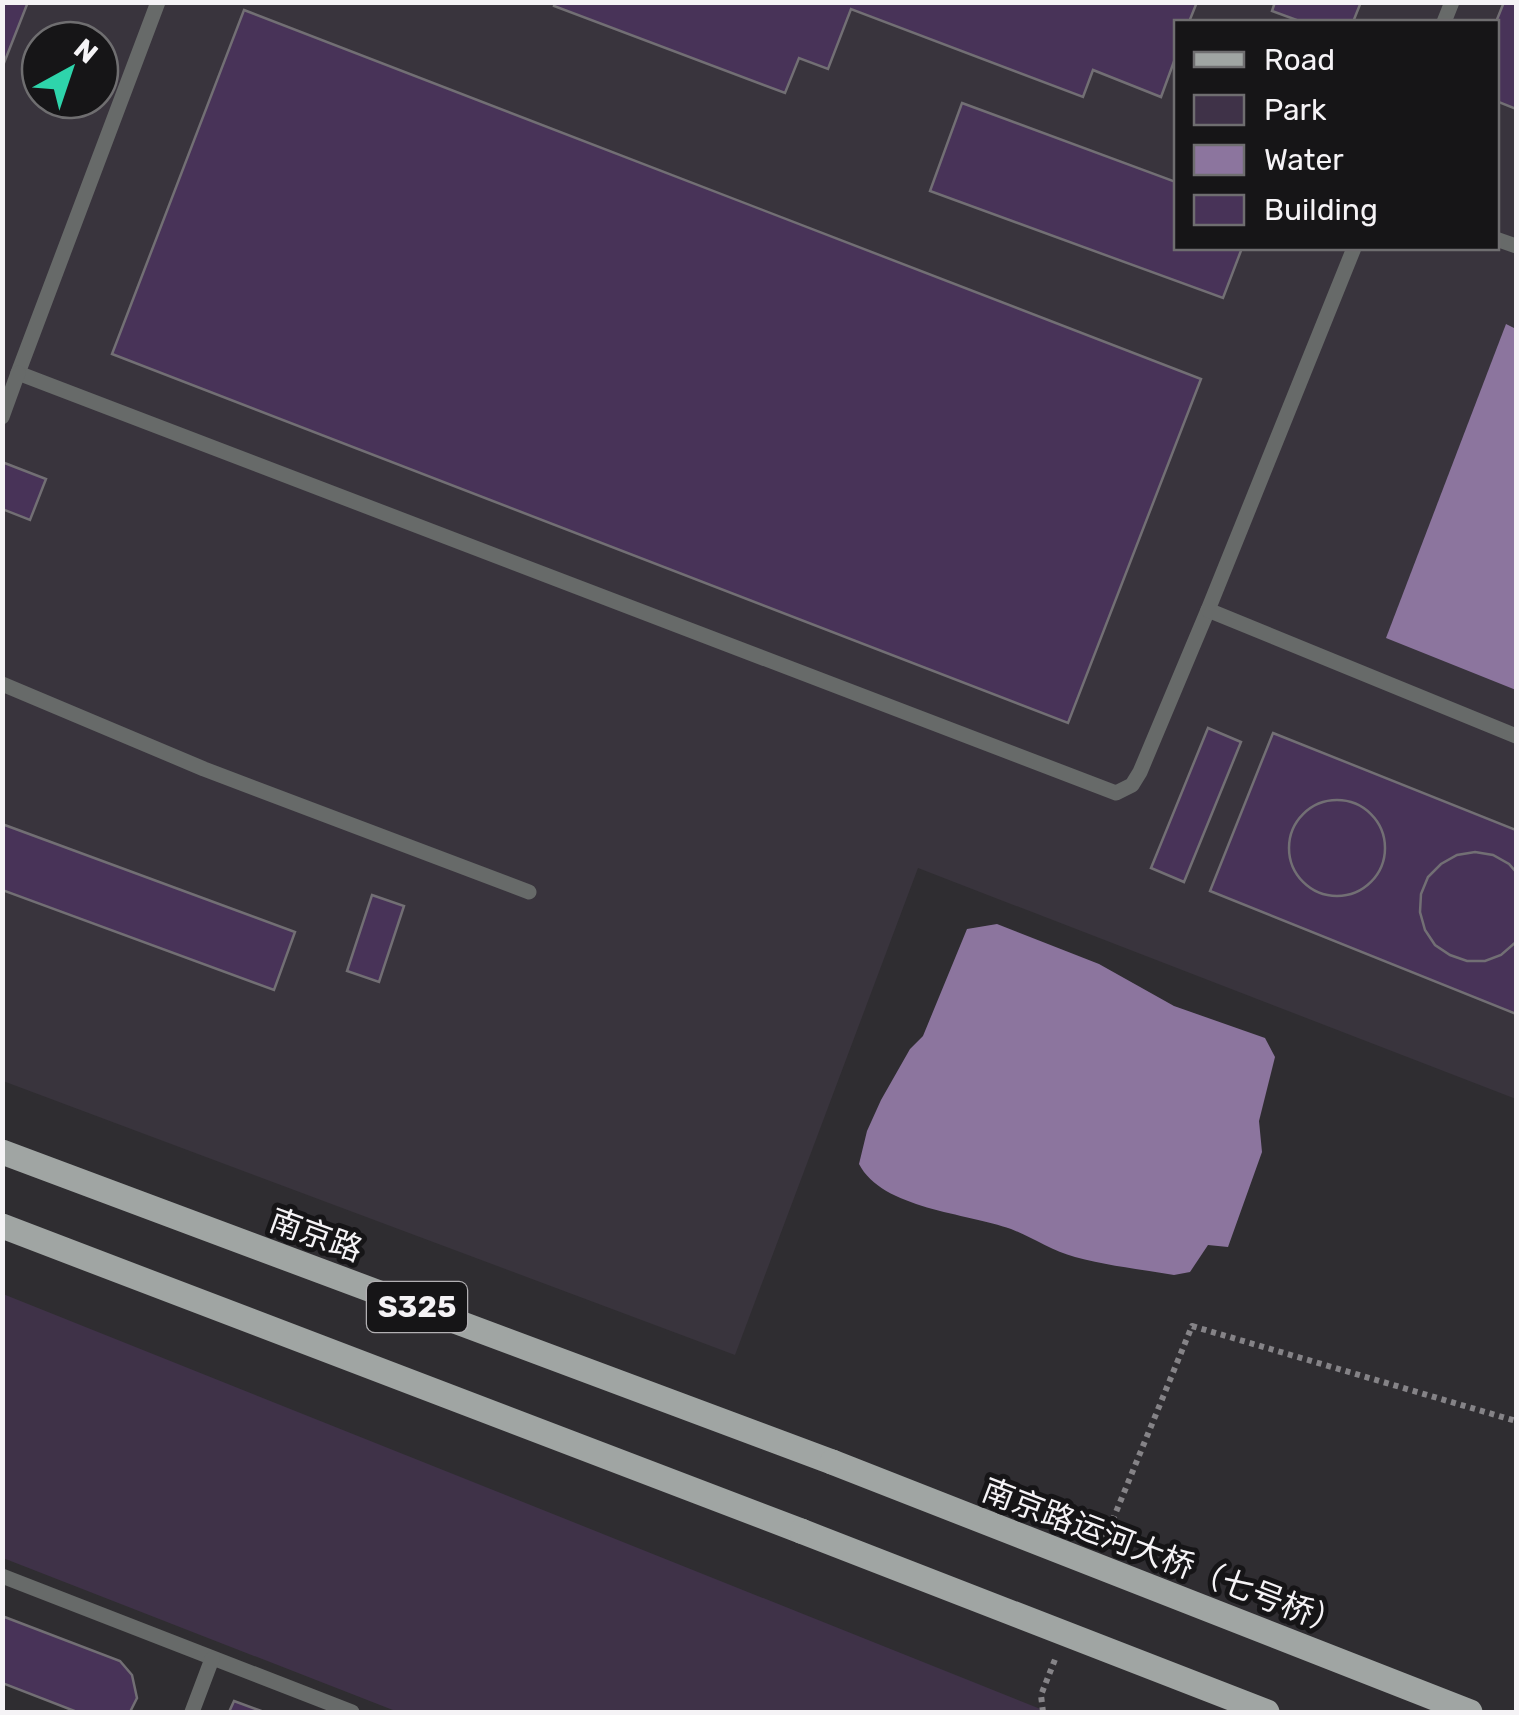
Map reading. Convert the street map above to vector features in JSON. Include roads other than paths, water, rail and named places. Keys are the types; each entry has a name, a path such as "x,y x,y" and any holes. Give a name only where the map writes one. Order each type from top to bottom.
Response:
{"main road":[{"name":"南京路","path":"2,1152 832,1462"},
{"name":"S325","path":"2,1226 1268,1712"},
{"name":"南京路运河大桥（七号桥）","path":"832,1462 1470,1712"}],"lane":[{"path":"2,418 158,2"},
{"path":"18,373 1116,794 1132,785 1140,772 1353,250"},
{"path":"1208,610 1516,736"},
{"path":"2,684 204,769 529,892"},
{"path":"2,1576 352,1712"},
{"path":"192,1712 212,1659"}],"water":[{"path":"1506,324 1516,329 1516,690 1386,638"},
{"path":"997,924 1099,964 1174,1006 1265,1038 1275,1057 1259,1121 1262,1152 1228,1247 1208,1245 1190,1272 1174,1275 1067,1254 1011,1229 906,1200 870,1179 859,1164 867,1131 881,1100 910,1049 923,1036 967,929"}]}
